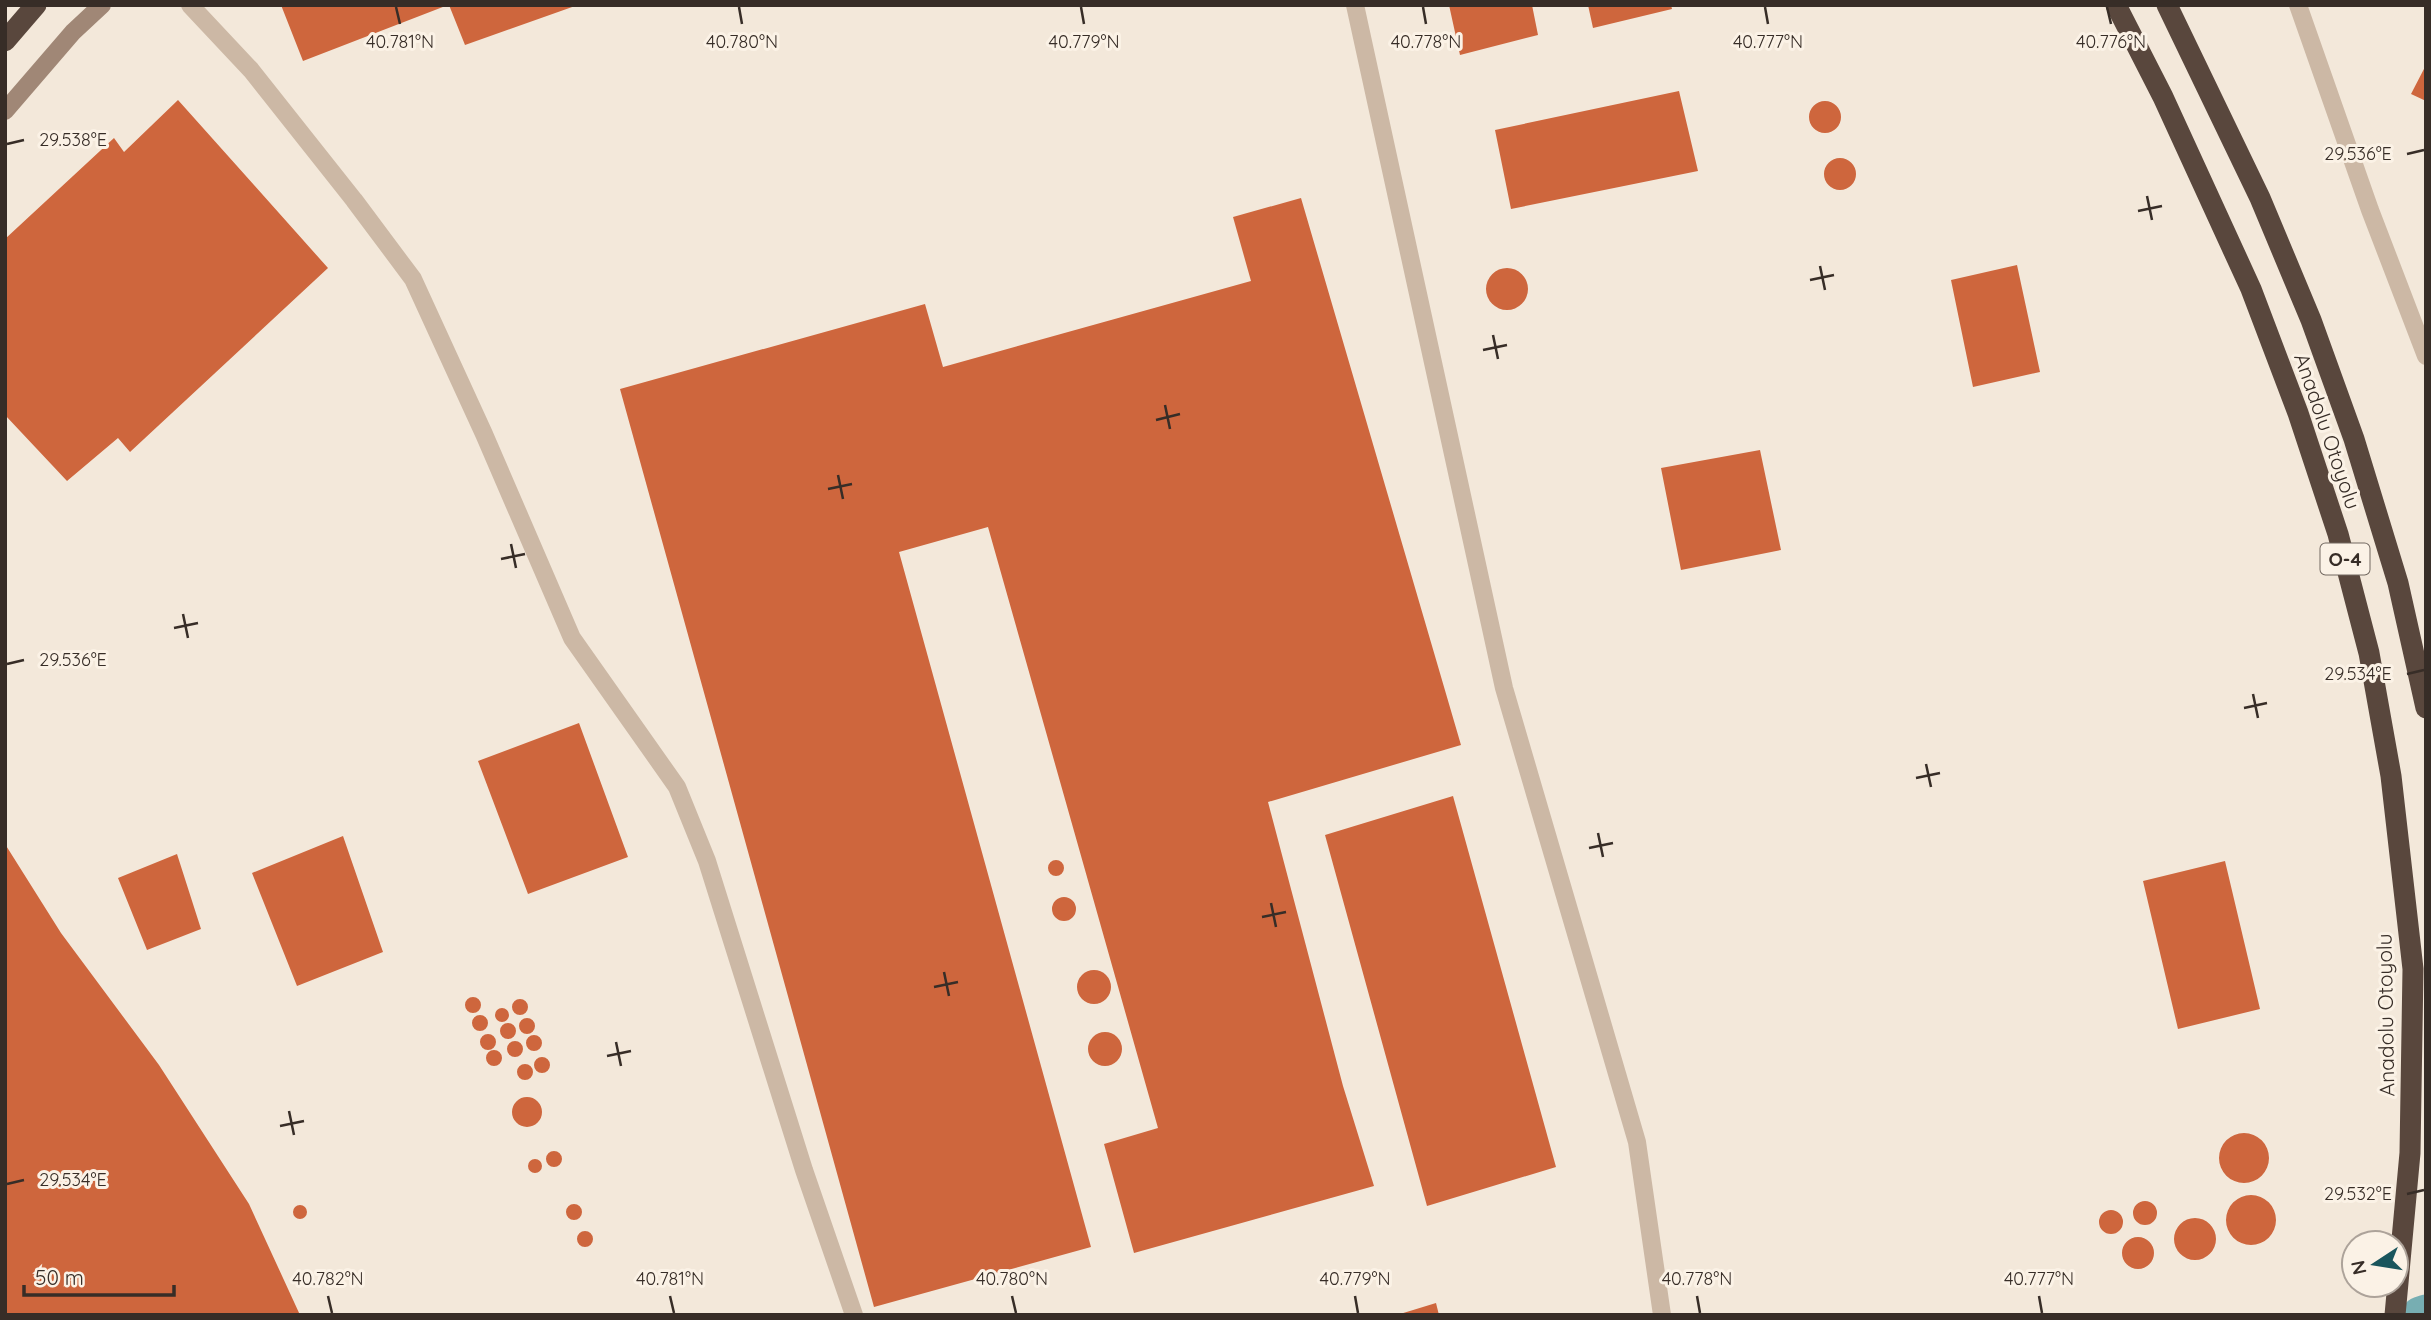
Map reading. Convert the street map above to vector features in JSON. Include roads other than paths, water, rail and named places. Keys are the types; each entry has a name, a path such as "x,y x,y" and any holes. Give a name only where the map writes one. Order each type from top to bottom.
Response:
{"highway":[{"path":"5,40 36,5"},
{"name":"Anadolu Otoyolu","path":"2116,5 2163,97 2251,289 2298,413 2338,534 2369,653 2391,776 2413,970 2410,1153 2395,1315"},
{"name":"Anadolu Otoyolu","path":"2167,5 2260,198 2311,320 2354,439 2398,583 2426,708"}],"street":[{"path":"5,111 73,32 102,5"},
{"path":"190,5 251,70 413,279 484,434 572,638 677,787 706,861 804,1170 855,1315"},
{"path":"1355,5 1504,688 1637,1142 1662,1315"},
{"path":"2298,5 2370,209 2426,356"}],"waterway":[{"path":"2420,1315 2426,1313"}]}
